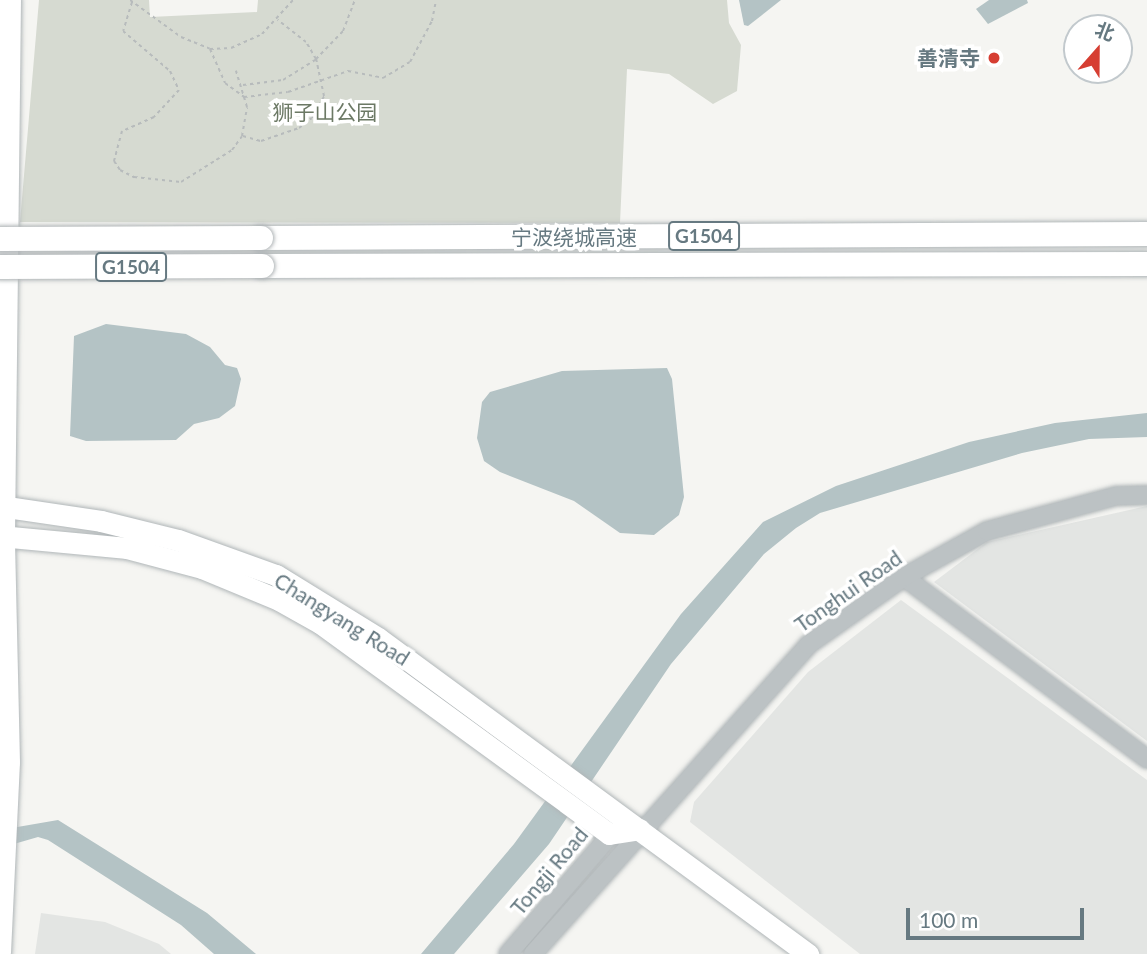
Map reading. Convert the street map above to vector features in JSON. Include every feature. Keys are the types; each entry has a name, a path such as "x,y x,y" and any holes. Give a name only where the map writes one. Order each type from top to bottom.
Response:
{"highway":[{"name":"宁波绕城高速","path":"0,239 1147,234"},
{"name":"宁波绕城高速","path":"0,267 1147,264"}],"main road":[{"path":"0,952 8,810 2,536 10,0"},
{"name":"Changyang Road","path":"3,506 101,521 178,540 276,575 378,638 808,954"},
{"name":"Changyang Road","path":"2,536 127,548 202,568 279,600 320,623 609,834"},
{"path":"609,834 633,824"}],"street":[{"name":"Tonghui Road","path":"633,824 808,645 904,577 988,531 1116,496 1147,495"},
{"path":"904,577 1147,759"},
{"name":"Tongji Road","path":"533,954 633,824"},
{"name":"Tongji Road","path":"508,954 609,834"}],"path":[{"path":"236,71 244,97 242,136 212,166 181,182 134,177 120,170 115,148 122,131 154,117 179,90 170,71 123,31 131,1 181,37 211,48 249,42 278,20 293,0"},
{"path":"242,85 283,80 316,59 343,31 355,0"},
{"path":"211,48 225,83 244,97 288,92 348,71 383,78 403,70 424,42 436,0"},
{"path":"242,136 261,141 299,128 319,106 322,79 316,59 306,42 278,20"}],"shaded area":[{"path":"739,0 781,0 748,26 744,25"},
{"path":"989,0 1027,0 1028,3 988,24 976,9"},
{"path":"106,324 186,334 210,347 225,365 237,368 241,379 235,406 219,418 194,424 176,440 86,441 70,436 74,336"},
{"path":"667,368 672,379 684,497 679,515 654,535 620,533 574,501 500,472 484,461 477,438 482,402 490,392 562,371"},
{"path":"1147,413 1147,437 1089,439 1022,453 820,513 796,528 764,554 671,664 549,844 454,954 421,954 514,844 681,614 763,522 836,486 969,442 1055,423"},
{"path":"1147,506 1147,741 934,582 987,542"},
{"path":"901,600 1147,780 1147,954 860,954 690,822 694,802 808,672"},
{"path":"58,820 207,913 256,954 214,954 181,925 48,840 38,837 0,848 0,830"},
{"path":"41,913 105,922 159,944 171,954 35,954"}],"green space":[{"name":"狮子山公园","path":"39,0 149,0 150,17 257,12 258,0 727,0 729,23 741,45 737,91 713,104 669,74 627,69 620,223 20,222"}],"place":[{"name":"善清寺","path":"994,58"}]}
